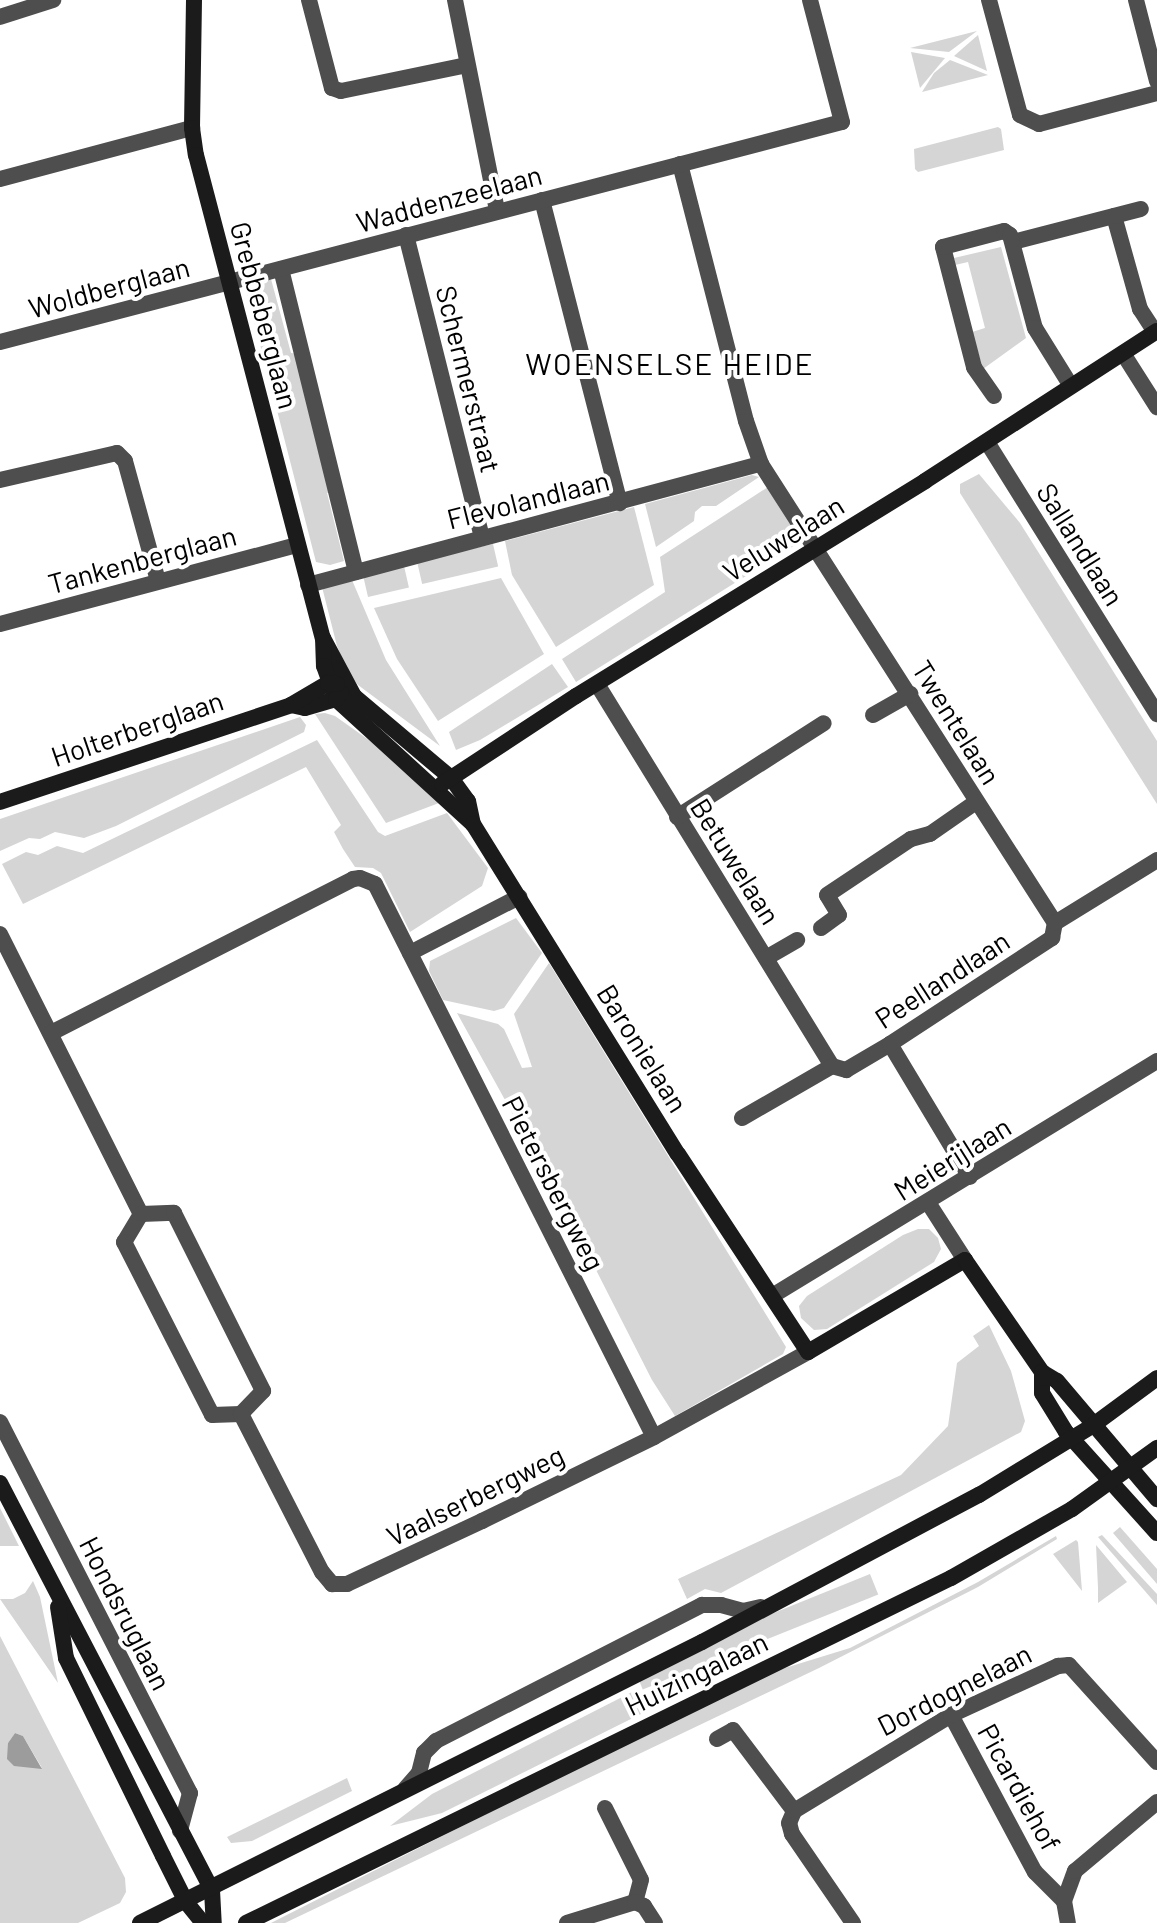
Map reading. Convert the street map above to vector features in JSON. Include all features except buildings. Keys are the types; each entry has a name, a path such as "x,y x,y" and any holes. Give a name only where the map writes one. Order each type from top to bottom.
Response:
{"street":[{"path":"0,17 53,0"},
{"name":"Grebbeberglaan","path":"194,0 192,128 297,545 342,692"},
{"path":"455,0 497,210"},
{"name":"Waddenzeelaan","path":"231,281 842,122 810,0"},
{"path":"989,0 1020,115 1039,124 1157,93"},
{"path":"1136,0 1157,81"},
{"path":"314,1 332,88 341,91 466,65"},
{"path":"0,179 192,128"},
{"name":"Twentelaan","path":"680,164 746,421 761,464 1055,923"},
{"path":"542,200 620,503"},
{"path":"1013,242 1141,209"},
{"path":"1114,216 1140,309 1156,332"},
{"path":"994,396 974,367 943,247 1004,231 1013,242 1035,328 1071,386"},
{"name":"Schermerstraat","path":"406,235 482,537"},
{"name":"Grebbeberglaan","path":"281,269 356,572"},
{"name":"Woldberglaan","path":"0,342 231,281"},
{"name":"Veluwelaan","path":"436,788 597,684 987,442 1156,332"},
{"path":"1124,355 1157,407"},
{"name":"Sallandlaan","path":"987,442 1157,714"},
{"path":"0,480 117,453 125,461 158,581"},
{"name":"Flevolandlaan","path":"308,585 761,464"},
{"name":"Tankenberglaan","path":"0,624 297,545"},
{"name":"Grebbeberglaan","path":"323,638 328,683"},
{"name":"Baronielaan","path":"328,683 451,778 468,801 473,824"},
{"name":"Holterberglaan","path":"0,802 291,705 328,683"},
{"name":"Betuwelaan","path":"597,684 832,1066"},
{"name":"Baronielaan","path":"342,692 473,824 678,1154 772,1296"},
{"name":"Holterberglaan","path":"291,705 305,708 342,692"},
{"path":"873,715 910,694"},
{"path":"677,817 824,723"},
{"path":"821,928 839,915 827,895 911,839 930,834 976,802"},
{"name":"Peellandlaan","path":"742,1118 832,1066 846,1070 890,1044 1052,938 1055,923 1157,860"},
{"name":"Pietersbergweg","path":"51,1033 360,878 375,884 654,1437"},
{"path":"410,953 519,897"},
{"path":"0,934 141,1214"},
{"path":"766,958 797,940"},
{"path":"890,1044 970,1177"},
{"name":"Meierijlaan","path":"772,1296 929,1204 1157,1061"},
{"path":"929,1204 1042,1372 1057,1381 1157,1499"},
{"path":"174,1213 263,1391 241,1414 212,1415 124,1242 141,1214 174,1213"},
{"name":"Vaalserbergweg","path":"241,1414 322,1572 332,1584 347,1584 654,1437 965,1260"},
{"path":"772,1296 808,1352"},
{"path":"1042,1372 1042,1393 1071,1439 1157,1533"},
{"name":"Huizingalaan","path":"140,1923 212,1890 405,1789 702,1642 979,1495 1092,1426 1157,1378"},
{"name":"Hondsruglaan","path":"0,1422 190,1793 180,1831"},
{"name":"Huizingalaan","path":"246,1923 951,1578 1054,1520 1157,1448"},
{"name":"Hondsruglaan","path":"0,1483 212,1890 214,1923"},
{"name":"Hondsruglaan","path":"56,1592 66,1658 186,1902 203,1923"},
{"name":"Huizingalaan","path":"405,1789 419,1773 424,1753 436,1741 702,1605 721,1605 743,1611 765,1606"},
{"name":"Dordognelaan","path":"794,1811 951,1715 1058,1666 1069,1665 1157,1762"},
{"name":"Picardiehof","path":"951,1715 1035,1872 1064,1901 1075,1871"},
{"path":"717,1739 733,1730 794,1811 789,1823 792,1834 853,1923"},
{"name":"Picardiehof","path":"1046,1881 1075,1871 1157,1802"},
{"path":"605,1808 641,1880 635,1902"},
{"path":"1064,1901 1068,1923"},
{"path":"567,1923 635,1902 644,1906 655,1923"}],"shaded area":[{"path":"977,31 949,52 910,48"},
{"path":"978,35 987,71 954,56"},
{"path":"911,52 945,58 920,88"},
{"path":"950,60 988,75 922,92 934,73"},
{"path":"998,127 1004,150 918,172 915,169 914,149"},
{"path":"1001,247 1026,338 983,369 972,332 985,328 968,262 955,265 954,258"},
{"path":"271,279 291,353 299,354 334,491 327,493 344,561 330,565 316,562 245,286"},
{"path":"979,474 1020,523 1157,741 1157,804 960,493 960,484"},
{"path":"752,475 759,477 716,506 702,506 695,512 694,521 656,547 645,504"},
{"path":"768,487 802,541 576,682 562,659 665,592 660,557"},
{"path":"634,507 654,585 556,647 512,575 505,541"},
{"path":"493,544 498,566 422,584 417,562"},
{"path":"404,566 409,587 368,597 363,575"},
{"path":"501,578 544,654 438,721 397,659 374,608"},
{"path":"352,580 386,660 440,746 358,685 348,673 337,646 322,587"},
{"path":"552,664 568,687 480,740 456,750 449,732"},
{"path":"315,714 335,716 404,765 439,803 386,823"},
{"path":"300,717 306,725 304,732 116,826 84,838 55,832 40,839 29,838 0,851 0,819"},
{"path":"317,740 378,832 385,836 447,813 488,868 482,886 410,932 381,873 373,868 355,867 343,849 334,832 341,825 306,767 23,904 2,864 26,852 38,855 57,846 83,853"},
{"path":"516,918 542,953 504,1008 494,1011 443,1000 429,971 430,961"},
{"path":"549,963 786,1347 783,1354 675,1416 652,1380 564,1207 457,1013 498,1024 504,1029 522,1068 532,1067 514,1014"},
{"path":"918,1229 929,1229 938,1238 941,1249 934,1262 827,1329 814,1330 801,1318 799,1306 807,1296 903,1235"},
{"path":"989,1325 1011,1371 1025,1421 1021,1432 721,1593 705,1589 687,1599 678,1579 901,1475 948,1426 957,1363 979,1346 973,1336"},
{"path":"0,1508 19,1546 0,1546"},
{"path":"1120,1527 1157,1569 1157,1584 1113,1533"},
{"path":"1102,1535 1157,1594 1157,1605 1098,1537"},
{"path":"1056,1536 1057,1539 978,1587 819,1668 285,1923 271,1923 732,1689 772,1672 850,1648 978,1582"},
{"path":"1076,1540 1078,1542 1082,1591 1053,1554"},
{"path":"1096,1545 1127,1582 1098,1603 1098,1588"},
{"path":"870,1574 878,1594 643,1690 634,1669"},
{"path":"33,1581 40,1597 58,1683 0,1599 13,1599 25,1593"},
{"path":"0,1636 125,1878 126,1892 120,1903 78,1923 0,1923","holes":["15,1733 23,1736 42,1768 8,1743"]},
{"path":"632,1692 641,1714 442,1813 390,1826 432,1794"},
{"path":"15,1733 23,1736 42,1769 14,1766 7,1759 8,1743"},
{"path":"347,1778 352,1791 252,1841 231,1843 227,1837"}],"district":[{"name":"WOENSELSE HEIDE","path":"670,363"}]}
